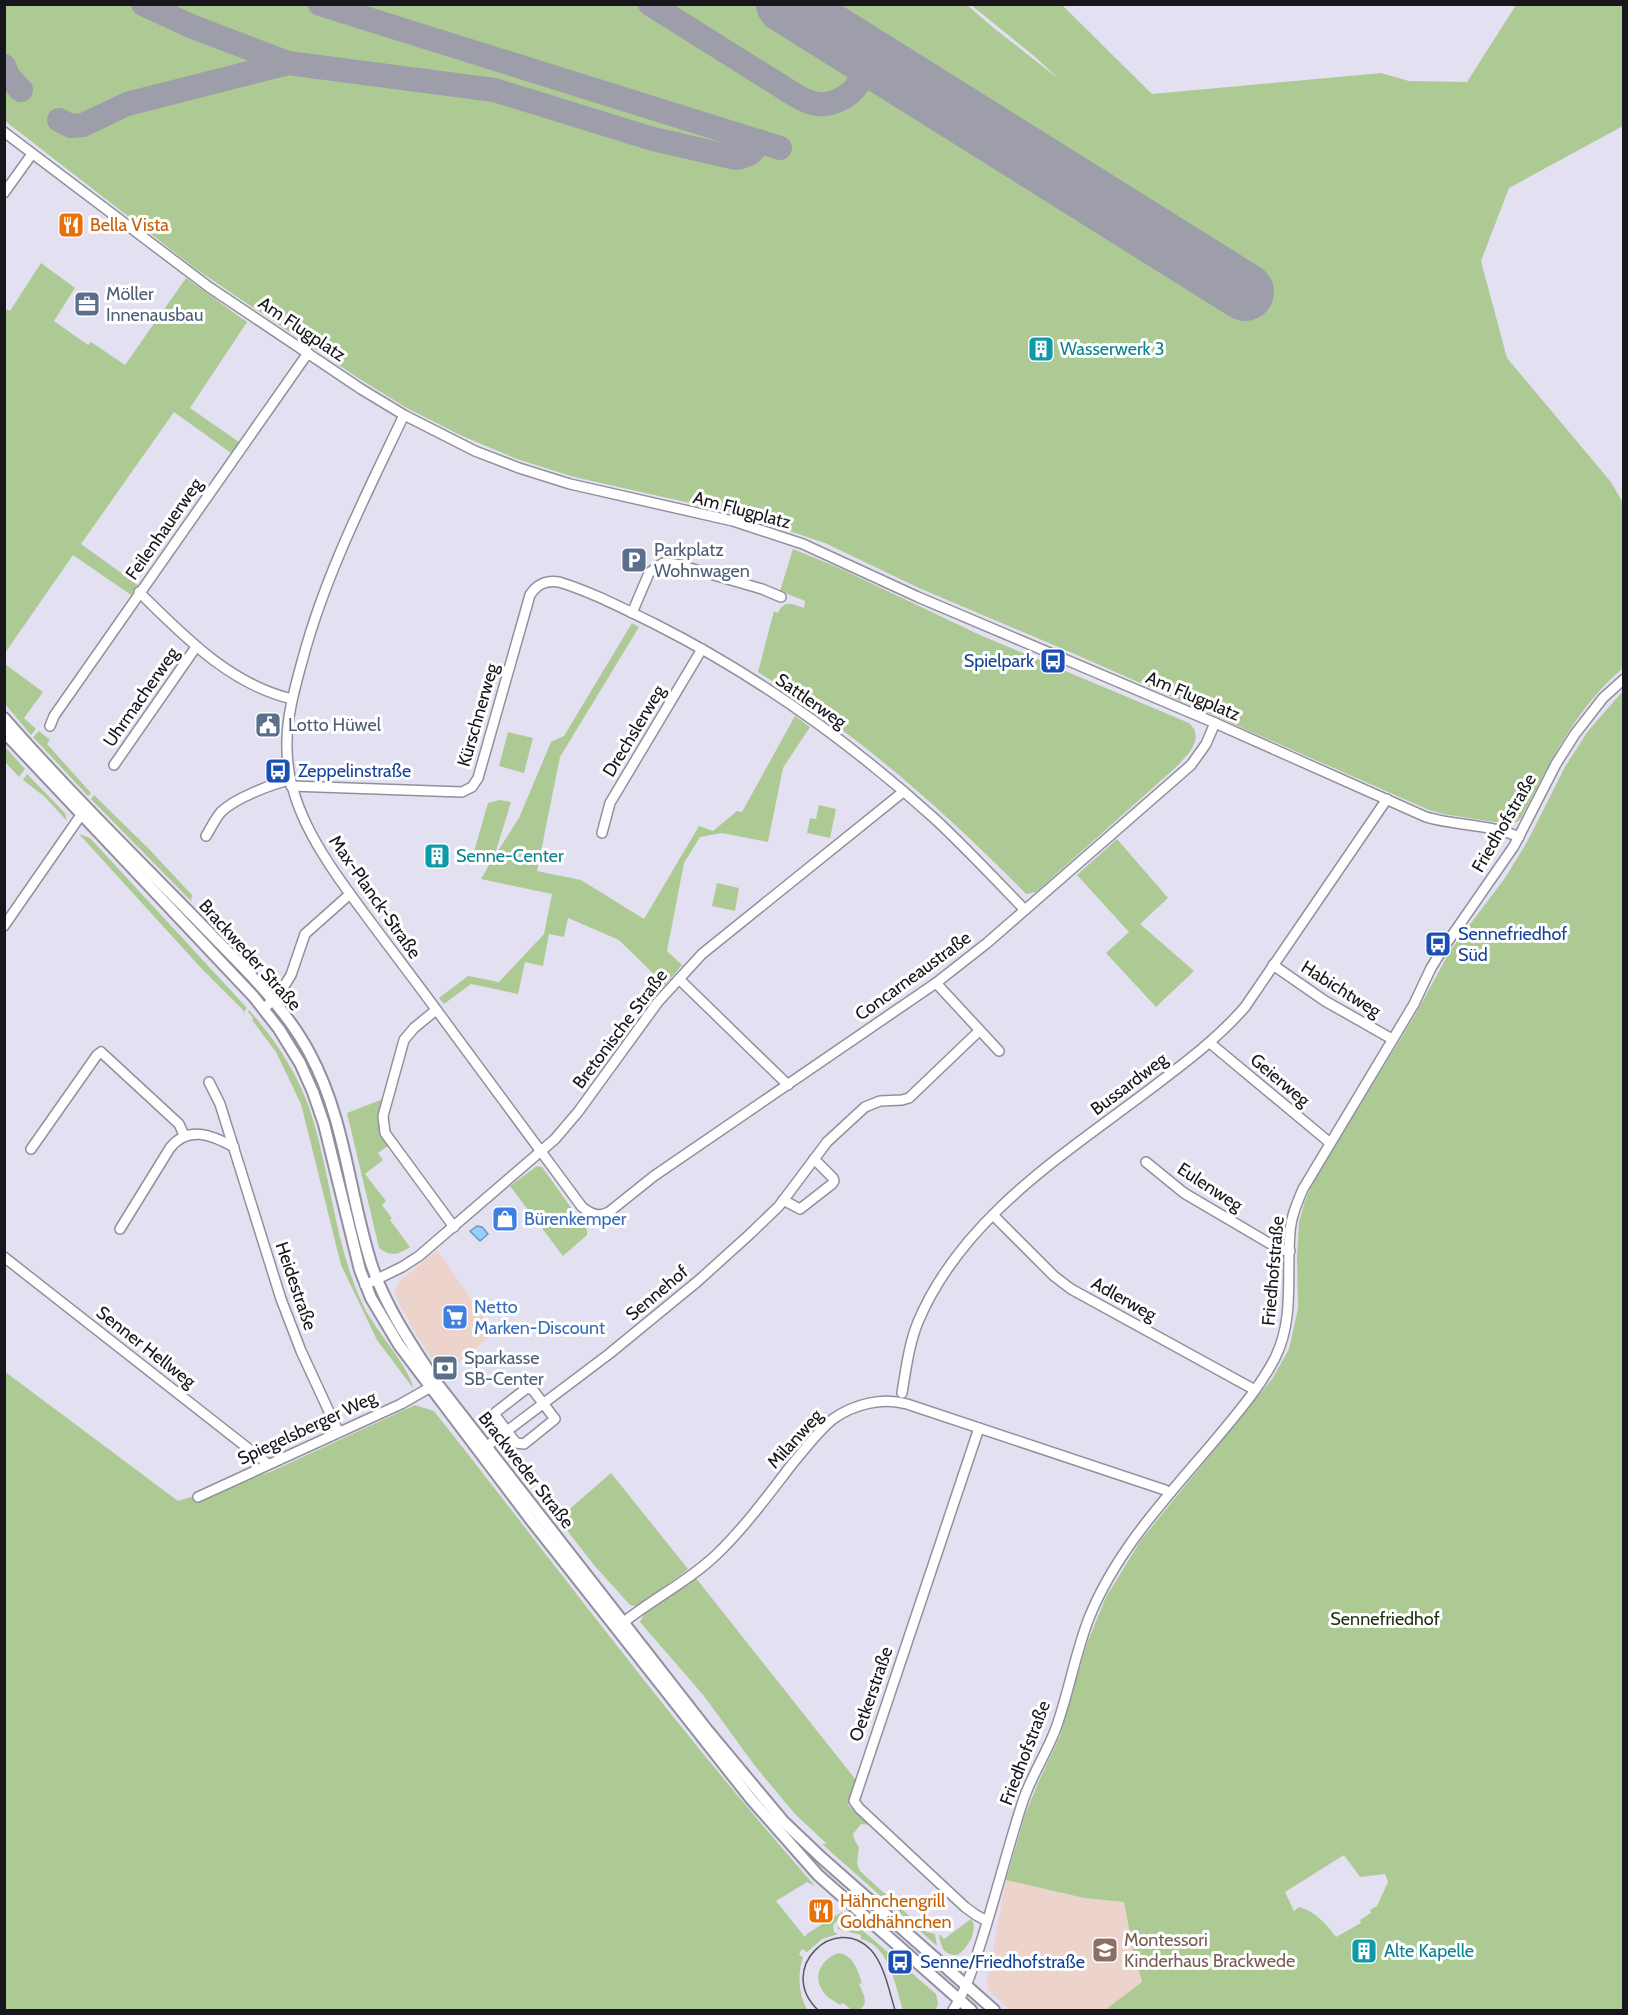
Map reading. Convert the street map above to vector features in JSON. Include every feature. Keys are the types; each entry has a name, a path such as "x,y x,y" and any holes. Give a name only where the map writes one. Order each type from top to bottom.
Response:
{"main road":[{"name":"Brackweder Straße","path":"4,718 84,805 273,1001 310,1053 338,1122 360,1223 378,1279 407,1339 436,1382 715,1739 789,1827 994,2010"},
{"name":"Brackweder Straße","path":"4,732 263,1009 279,1029 300,1063 314,1092 365,1285 388,1328 429,1388 751,1799 818,1875 971,2010"}],"street":[{"name":"Am Flugplatz","path":"4,132 201,282 404,415 475,451 519,468 604,493 733,521 803,544 951,612 1215,723 1438,821 1505,831 1519,837"},
{"path":"4,194 32,154"},
{"name":"Feilenhauerweg","path":"50,726 54,716 139,592 308,353"},
{"name":"Max-Planck-Straße","path":"404,415 348,534 314,619 292,699 286,746 290,783 311,832 350,894 543,1151 582,1207 597,1215"},
{"path":"632,613 649,573 663,562 762,589 781,597"},
{"name":"Sattlerweg","path":"540,584 553,581 567,584 632,613 702,649 806,716 903,792 963,846 1025,910"},
{"name":"Kürschnerweg","path":"290,783 462,792 472,787 478,778 527,602 534,588 540,584"},
{"path":"139,592 196,648 236,676 292,699"},
{"name":"Uhrmacherweg","path":"114,765 196,648"},
{"name":"Drechslerweg","path":"602,833 610,803 702,649"},
{"name":"Friedhofstraße","path":"952,2010 966,1986 1023,1798 1055,1730 1090,1615 1117,1563 1138,1531 1255,1390 1270,1368 1282,1340 1288,1310 1290,1232 1297,1203 1329,1142 1414,1004 1444,947 1495,876 1519,837 1556,764 1575,734 1603,698 1623,679"},
{"name":"Concarneaustraße","path":"597,1215 609,1212 654,1176 936,982 1025,910 1191,765 1206,744 1215,723"},
{"path":"206,836 218,816 230,805 280,782 290,783"},
{"name":"Bretonische Straße","path":"365,1285 419,1256 543,1151 578,1112 658,1002 702,954 903,792"},
{"name":"Bussardweg","path":"902,1393 911,1346 925,1308 952,1265 993,1215 1026,1183 1210,1043 1228,1026 1245,1007 1387,799"},
{"path":"4,926 81,814"},
{"path":"263,1009 283,989 291,975 305,934 350,894"},
{"name":"Habichtweg","path":"1273,965 1325,1001 1392,1039"},
{"path":"679,979 788,1085"},
{"path":"936,982 999,1051"},
{"path":"436,1010 414,1028 404,1040 382,1123 385,1133 454,1227"},
{"name":"Sennehof","path":"487,1446 609,1354 698,1281 758,1227 783,1200 833,1135 865,1107 880,1101 909,1098 979,1031"},
{"name":"Geierweg","path":"1210,1043 1329,1142"},
{"path":"31,1149 101,1052 179,1124 184,1135"},
{"name":"Heidestraße","path":"209,1082 220,1104 281,1299 301,1351 338,1431"},
{"path":"120,1229 179,1137 192,1134 212,1136 234,1147"},
{"path":"783,1200 800,1209 832,1184 833,1178 814,1159"},
{"name":"Eulenweg","path":"1146,1162 1184,1193 1279,1249 1290,1251"},
{"name":"Adlerweg","path":"993,1215 1054,1276 1071,1288 1255,1390"},
{"name":"Senner Hellweg","path":"4,1257 268,1464"},
{"name":"Spiegelsberger Weg","path":"198,1497 401,1404 429,1388"},
{"path":"527,1388 533,1390 544,1403 554,1417 554,1422 520,1445 495,1415 527,1388"},
{"name":"Milanweg","path":"624,1622 714,1557 732,1539 816,1435 832,1420 850,1409 879,1402 900,1402 1170,1493"},
{"name":"Oetkerstraße","path":"979,1428 854,1801 965,1906 987,1921"}],"shaded area":[{"path":"437,1250 495,1333 443,1374 416,1335 395,1295 400,1281"},
{"path":"1006,1880 1084,1898 1124,1902 1142,1982 1105,2010 1054,2010 1051,2008 1049,2010 1010,2010 989,1991 987,1983"}],"green space":[{"path":"4,5 967,5 1059,79 971,5 1062,5 1152,94 1381,73 1409,81 1467,82 1516,5 1623,5 1623,126 1509,188 1481,261 1507,358 1611,482 1623,503 1623,668 1606,684 1577,719 1517,822 1507,824 1443,814 1429,810 919,588 825,543 739,514 574,477 517,459 462,436 405,407 355,376 196,269 5,121"},
{"path":"41,263 75,288 54,321 88,345 91,342 125,365 186,278 247,322 190,408 239,442 231,453 174,412 81,544 138,585 131,595 73,555 5,653 5,309 10,311"},
{"path":"793,549 837,567 980,635 1189,723 1196,735 1193,747 1175,768 1036,892 1026,894 931,803 865,747 758,672 774,611 778,613 786,604 804,608 805,601 780,591"},
{"path":"632,623 639,627 560,757 537,871 581,880 644,919 699,826 713,831 737,811 742,812 795,716 810,727 783,768 768,842 722,833 700,837 684,863 667,951 682,965 665,985 619,940 568,918 564,937 549,934 543,966 525,962 518,994 471,984 444,1004 439,998 468,976 499,982 544,934 552,894 481,879 492,860 473,855 488,803 500,800 511,802 494,857 519,818 551,742 564,736"},
{"path":"5,664 43,692 24,718 36,729 31,735 5,704"},
{"name":"Sennefriedhof","path":"1623,691 1623,2010 1105,2010 1142,1982 1124,1902 1084,1898 1006,1880 1025,1815 1060,1736 1086,1646 1106,1597 1141,1540 1272,1379 1289,1349 1298,1308 1299,1222 1315,1178 1414,1017 1450,951 1505,878 1527,842 1565,767 1588,731","holes":["1344,1855 1360,1877 1385,1874 1388,1882 1377,1906 1370,1910 1371,1913 1360,1920 1361,1923 1336,1937 1315,1915 1299,1907 1294,1911 1285,1892"]},
{"path":"39,731 50,740 47,744 91,793 88,796 33,737"},
{"path":"508,732 533,738 524,773 499,766"},
{"path":"5,747 25,769 19,777 5,762"},
{"path":"27,774 65,813 67,821 45,797 23,780"},
{"path":"94,795 192,895 191,901 91,799"},
{"path":"819,805 836,809 830,838 807,833 810,818 816,819"},
{"path":"79,834 90,838 247,1008 243,1013 243,1010 202,969"},
{"path":"1117,839 1168,898 1140,924 1194,971 1156,1007 1106,953 1129,932 1077,875"},
{"path":"717,883 739,888 735,911 712,906"},
{"path":"249,1010 279,1049 303,1092 314,1123 341,1240 355,1285 369,1316 400,1360 413,1388 377,1340 341,1265 301,1104 276,1052 252,1020"},
{"path":"383,1099 379,1123 384,1141 388,1146 378,1153 383,1160 365,1174 386,1201 382,1205 410,1247 394,1254 379,1248 347,1113"},
{"path":"537,1166 542,1167 587,1230 587,1235 563,1256 510,1186"},
{"path":"4,1371 178,1501 270,1472 415,1405 434,1411 669,1711 765,1829 815,1886 807,1882 776,1901 805,1937 842,1912 844,1914 833,1925 834,1932 838,1934 822,1939 807,1952 802,1949 799,1955 803,1957 800,1984 807,2010 5,2010"},
{"path":"611,1473 688,1569 638,1607 630,1605 594,1565 558,1519"},
{"path":"695,1577 856,1780 848,1805 869,1825 861,1824 853,1834 859,1847 857,1863 860,1871 927,1932 935,1934 937,1946 822,1844 827,1844 795,1814 755,1766 704,1696 640,1622 645,1613"},
{"path":"846,1916 936,1994 938,2003 936,2010 903,2010 890,1968 879,1950 871,1943 861,1939 861,1935 838,1929 838,1924"},
{"path":"971,1919 973,1933 965,1948 957,1955 946,1952 939,1934 944,1939"},
{"path":"839,1953 852,1960 862,1983 859,1984 865,2002 859,2010 852,2010 843,2003 840,2005 828,1997 819,1984 821,1967 833,1955"}],"water":[{"path":"477,1226 482,1227 488,1234 480,1241 470,1231"}],"taxiway":[{"path":"143,4 193,27 288,63 494,90 653,139 736,158 750,153 758,141"},
{"path":"320,4 780,148"},
{"path":"650,4 795,95 817,104 828,104 838,100 855,88 864,70 863,60 858,50"},
{"path":"59,120 71,126 83,125 127,104 288,63"},
{"path":"4,66 8,76 21,90"}],"runway":[{"path":"785,4 1245,292"}],"tram line":[{"path":"818,2010 806,1994 803,1978 806,1963 815,1950 827,1941 841,1938 857,1940 876,1956 895,2010"}],"place":[{"name":"Bella Vista","path":"71,225"},
{"name":"Möller Innenausbau","path":"87,304"},
{"name":"Wasserwerk 3","path":"1041,349"},
{"name":"Parkplatz Wohnwagen","path":"634,560"},
{"name":"Spielpark","path":"1053,661"},
{"name":"Lotto Hüwel","path":"268,725"},
{"name":"Zeppelinstraße","path":"278,771"},
{"name":"Senne-Center","path":"437,856"},
{"name":"Sennefriedhof Süd","path":"1438,944"},
{"name":"Bürenkemper","path":"505,1219"},
{"name":"Netto Marken-Discount","path":"455,1317"},
{"name":"Sparkasse SB-Center","path":"445,1368"},
{"name":"Hähnchengrill Goldhähnchen","path":"821,1911"},
{"name":"Montessori Kinderhaus Brackwede","path":"1105,1950"},
{"name":"Alte Kapelle","path":"1364,1951"},
{"name":"Senne/Friedhofstraße","path":"900,1962"}]}
